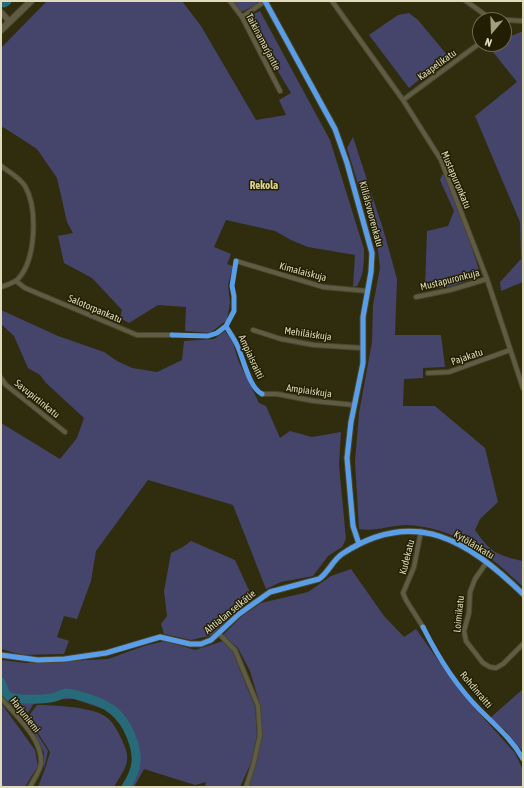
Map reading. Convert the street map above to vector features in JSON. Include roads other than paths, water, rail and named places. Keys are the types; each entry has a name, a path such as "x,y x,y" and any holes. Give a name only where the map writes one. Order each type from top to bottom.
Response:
{"main road":[{"path":"1,30 31,1"}],"street":[{"name":"Taikinamarjantie","path":"230,1 242,17 280,91"},
{"path":"242,17 265,1"},
{"name":"Kiiliäisvuorenkatu","path":"265,1 327,112 342,146 372,253 371,272 363,317 362,367 354,405 348,458 353,526 359,544"},
{"name":"Mustapuronkatu","path":"332,1 403,100 441,160 487,279 523,388"},
{"path":"466,1 480,12"},
{"path":"1,12 10,21"},
{"path":"512,21 523,21"},
{"name":"Kaapelikatu","path":"403,100 472,49"},
{"path":"1,166 24,184 32,202 31,253 26,268 16,281 1,287"},
{"name":"Kimalaiskuja","path":"236,261 324,287 367,291"},
{"name":"Mustapuronkuja","path":"416,296 450,290 487,279"},
{"name":"Salotorpankatu","path":"16,281 25,288 137,335 172,335"},
{"name":"Mehiläiskuja","path":"253,330 281,339 314,345 363,348"},
{"name":"Pajakatu","path":"428,373 449,372 510,350"},
{"name":"Savupirtinkatu","path":"1,378 6,385 65,432"},
{"name":"Ampiaiskuja","path":"262,394 277,394 354,405"},
{"name":"Kytölänkatu","path":"340,555 368,539 388,533 421,531 432,533 454,542 487,562 523,594"},
{"name":"Kudekatu","path":"421,531 414,567 403,592 406,600 423,627"},
{"name":"Ahtialan selkätie","path":"1,655 38,660 65,659 106,653 160,637 190,644 201,644 211,640 219,634 239,614 270,592 319,579 329,571 340,555"},
{"name":"Loimikatu","path":"487,562 475,578 470,592 469,613 464,631 466,641 483,663 490,667 496,668 508,660 523,644"},
{"path":"219,634 235,650 258,706 260,734 253,766 246,787"},
{"name":"Harjuniemi","path":"1,698 32,736 40,750 41,766 30,787"}],"waterway":[{"path":"1,682 5,692 10,697 20,699 39,699 56,697 68,693 100,702 113,710 123,721 134,743 136,756 135,768 126,787"}],"district":[{"name":"Rekola","path":"264,186"}]}
